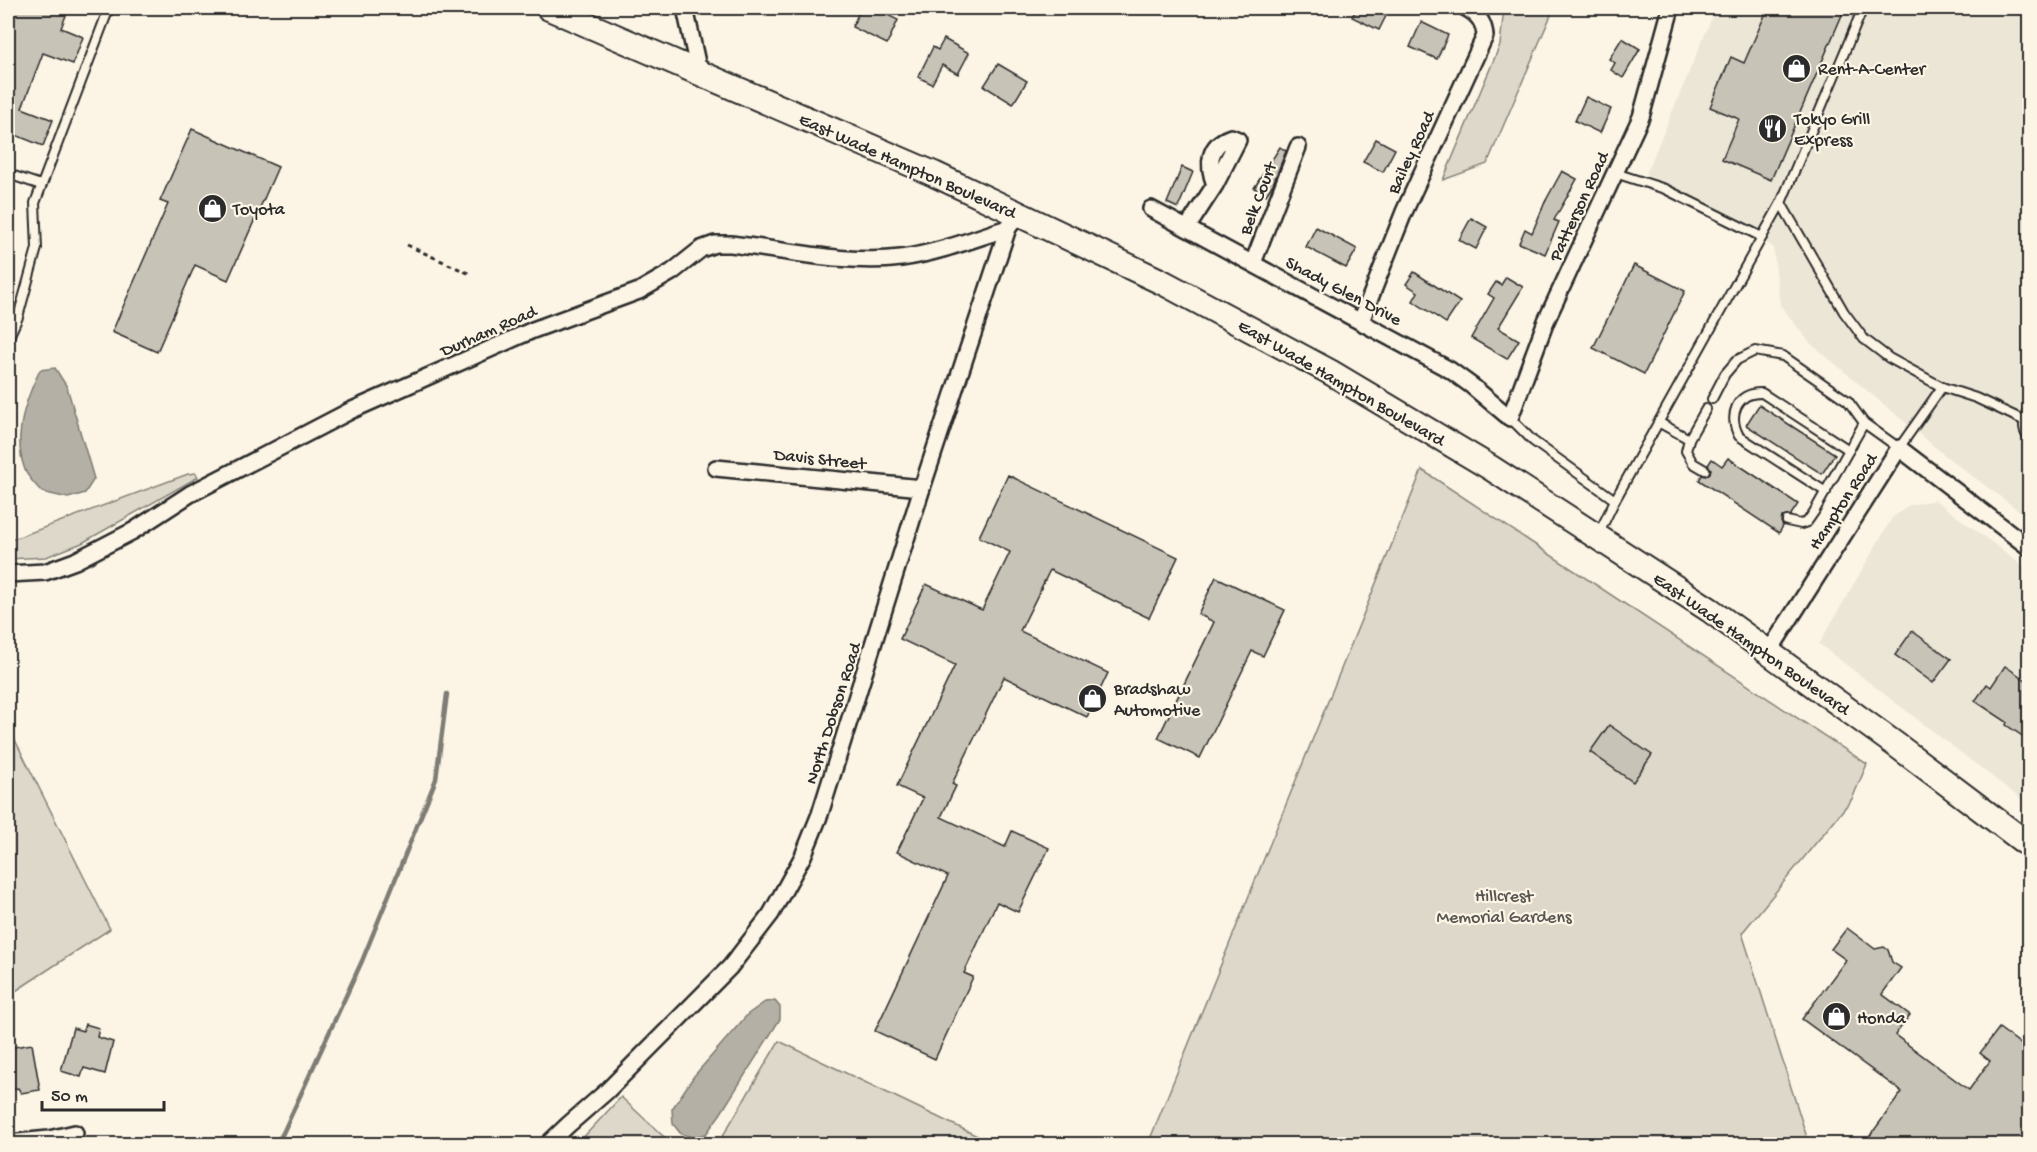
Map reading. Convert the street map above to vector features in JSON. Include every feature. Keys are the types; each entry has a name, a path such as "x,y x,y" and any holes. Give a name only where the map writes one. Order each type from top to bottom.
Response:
{"main road":[{"name":"East Wade Hampton Boulevard","path":"549,8 594,26"},
{"name":"East Wade Hampton Boulevard","path":"556,8 934,174 1014,222 1164,283 1330,372 1491,468 1710,610 1899,747 2030,846"}],"street":[{"path":"685,8 699,72"},
{"name":"Bailey Road","path":"1361,321 1404,212 1485,36 1481,20 1466,8"},
{"name":"Patterson Road","path":"1510,418 1546,321 1641,117 1671,8"},
{"name":"Belk Court","path":"1253,263 1298,147"},
{"path":"1187,228 1215,185"},
{"name":"Shady Glen Drive","path":"1151,209 1450,370 1510,418"},
{"name":"North Dobson Road","path":"548,1144 607,1091 722,975 758,933 783,897 820,814 922,488 1014,222"},
{"name":"Durham Road","path":"8,574 45,572 95,551 133,531 190,494 350,411 533,330 639,291 672,272 701,249 716,244 731,244 857,260 879,260 922,255 1014,222"},
{"name":"Hampton Road","path":"1768,653 1899,448 2030,548"},
{"name":"Davis Street","path":"716,468 922,488"},
{"path":"8,1143 49,1139 75,1133"}],"lane":[{"path":"8,339 18,317 37,248 35,203 109,8"},
{"path":"1597,536 1781,203 1863,8"},
{"path":"1615,173 1665,189 1762,237"},
{"path":"8,174 41,185"},
{"path":"1781,203 1844,312 1864,339 1888,358 1942,387 1976,398 2023,420"},
{"path":"1712,399 1737,360 1755,351 1783,356 1848,401 1864,423 1899,448 1942,387"},
{"path":"1826,492 1739,436 1733,414 1737,405 1754,392 1762,393 1849,450"},
{"path":"2030,405 2023,420 2026,437 2030,440"},
{"path":"1705,470 1693,463 1686,451 1689,439 1706,409"},
{"path":"1510,418 1533,441 1615,500"},
{"path":"1658,422 1689,439"},
{"path":"1787,521 1801,524 1807,522 1864,423"}],"path":[{"path":"407,245 470,274"}],"shaded area":[{"path":"1716,8 2029,8 2029,518 1948,458 1810,343 1780,305 1773,247 1646,174"},
{"path":"55,368 67,387 94,479 85,493 68,498 42,492 28,476 21,457 20,432 25,406 40,370"},
{"path":"1935,500 2029,570 2029,805 1819,644 1892,518 1910,505"},
{"path":"775,1001 780,1007 780,1019 721,1113 706,1134 693,1137 681,1134 673,1124 672,1109 694,1076 748,1014 765,1002"}],"green space":[{"path":"1504,8 1554,8 1487,164 1443,180 1500,45"},
{"name":"Hillcrest Memorial Gardens","path":"1422,470 1867,764 1852,799 1742,933 1809,1144 1148,1144"},
{"path":"196,473 198,477 82,543 46,557 8,559 8,541"},
{"path":"8,726 110,929 8,996"},
{"path":"779,1041 994,1144 718,1144"},
{"path":"621,1097 662,1135 674,1144 577,1144"}],"building":[{"path":"8,8 69,8 61,28 83,37 73,64 43,53 22,108 53,120 43,146 8,132"},
{"path":"861,8 873,8 898,20 887,44 852,27"},
{"path":"1357,8 1390,8 1379,30 1352,17"},
{"path":"1768,8 1845,8 1771,180 1722,159 1739,119 1710,107 1731,57 1744,63"},
{"path":"1421,22 1448,35 1437,59 1410,47"},
{"path":"1622,38 1640,49 1623,78 1611,70 1615,63 1609,59"},
{"path":"944,39 969,53 958,74 942,65 932,84 918,77 933,47 938,50"},
{"path":"998,64 1027,81 1013,104 984,86"},
{"path":"1586,97 1611,109 1600,133 1575,121"},
{"path":"192,129 278,167 228,280 195,265 157,352 112,332 168,204 160,201"},
{"path":"1376,139 1395,149 1383,172 1363,162"},
{"path":"1280,147 1286,151 1273,184 1266,195 1254,188"},
{"path":"1182,167 1193,172 1178,208 1167,203"},
{"path":"1562,171 1577,179 1554,220 1559,222 1545,254 1519,243 1525,229 1532,233 1545,202"},
{"path":"1471,218 1487,227 1476,249 1459,240"},
{"path":"1316,227 1357,249 1346,268 1306,247"},
{"path":"1634,265 1685,291 1644,374 1593,348"},
{"path":"1414,272 1460,302 1446,323 1413,301 1418,292 1406,284"},
{"path":"1506,277 1523,287 1498,328 1519,340 1507,359 1471,338 1494,298 1488,294 1496,282 1501,285"},
{"path":"1759,405 1835,454 1822,474 1746,425"},
{"path":"1728,458 1798,504 1790,516 1782,517 1783,526 1779,533 1699,480 1702,475 1706,476 1710,473 1711,469 1708,465 1712,459 1722,466"},
{"path":"1008,475 1178,557 1149,618 1050,570 1020,631 1108,673 1087,717 1004,677 952,784 956,786 941,817 1005,847 1012,831 1049,848 1018,912 997,902 964,973 973,977 935,1059 875,1031 948,876 897,852 923,798 897,786 955,665 900,639 926,584 982,610 1010,552 979,537"},
{"path":"1216,577 1285,610 1263,656 1252,651 1200,758 1158,738 1214,622 1198,614"},
{"path":"1912,631 1951,659 1933,683 1895,655"},
{"path":"2005,666 2030,683 2030,741 2006,725 2007,722 1975,701 1987,684 1991,687"},
{"path":"1609,725 1652,755 1633,782 1590,752"},
{"path":"1847,928 1875,949 1884,947 1888,950 1892,962 1901,968 1882,994 1910,1015 1895,1035 1969,1090 1990,1061 1980,1053 1999,1028 2030,1051 2030,1144 1864,1144 1902,1092 1802,1019 1846,960 1831,949"},
{"path":"85,1024 99,1028 97,1037 113,1042 105,1074 84,1068 81,1077 61,1071 73,1028 83,1031"},
{"path":"32,1044 40,1090 21,1093 18,1088 8,1090 8,1048"}],"waterway":[{"path":"276,1144 362,961 436,779 447,694"}],"place":[{"name":"Rent-A-Center","path":"1797,68"},
{"name":"Tokyo Grill Express","path":"1773,128"},
{"name":"Toyota","path":"212,208"},
{"name":"Bradshaw Automotive","path":"1093,698"},
{"name":"Honda","path":"1836,1017"}]}
